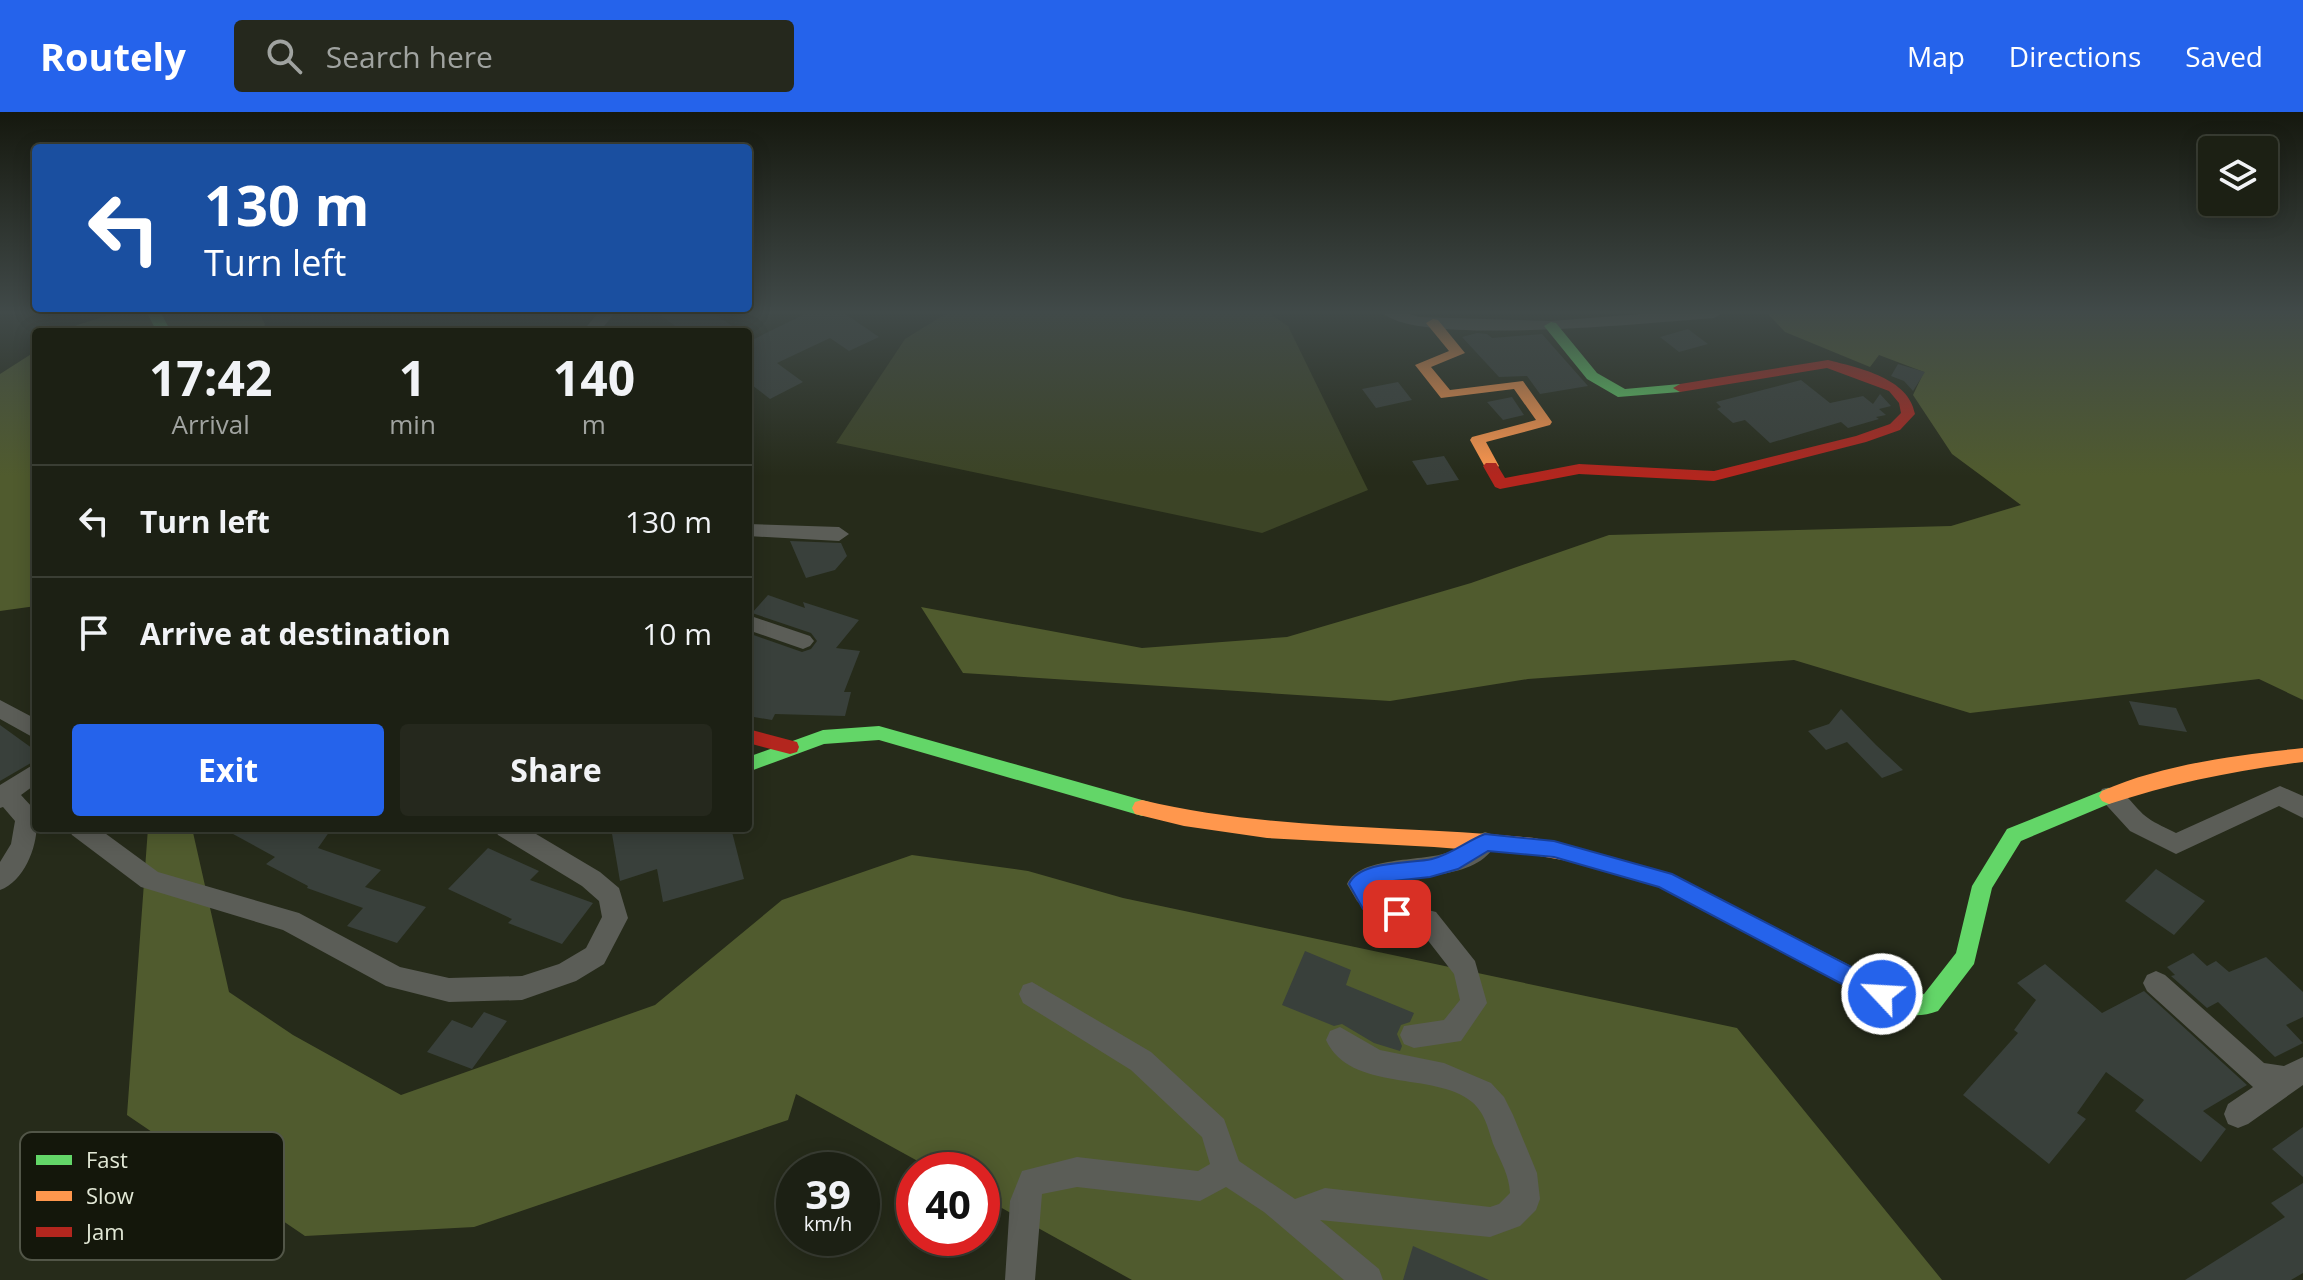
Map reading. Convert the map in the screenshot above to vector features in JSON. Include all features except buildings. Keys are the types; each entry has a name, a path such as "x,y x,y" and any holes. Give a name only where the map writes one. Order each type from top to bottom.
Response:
{"street":[{"path":"1424,368 1446,395 1518,384 1545,422 1477,440 1500,484 1579,469 1714,476 1861,439 1895,427 1908,414 1906,402 1894,388 1838,368"},
{"path":"1585,368 1592,376 1623,394 1697,386 1807,368"},
{"path":"752,530 839,534"},
{"path":"752,623 803,641"},
{"path":"0,708 32,728"},
{"path":"752,763 823,737 879,733 1177,818 1255,831 1485,842 1554,849 1665,880 1905,1005 1930,1004 1966,957 1982,886 2014,835 2110,796 2235,763 2303,755"},
{"path":"752,737 790,747"},
{"path":"0,879 18,860 26,836 27,819 3,796 32,775"},
{"path":"2110,796 2138,824 2176,844 2280,795 2303,808"},
{"path":"85,832 150,880 290,921 395,978 449,990 522,988 567,973 595,956 615,918 610,896 591,879 513,832"},
{"path":"1414,1035 1451,1032 1467,1013 1474,1003 1466,969 1427,920 1397,914 1371,903 1359,884 1382,873 1430,868 1458,860 1485,842"},
{"path":"2156,983 2257,1075 2294,1075"},
{"path":"1032,994 1141,1061 1214,1129 1227,1171 1291,1215 1368,1280"},
{"path":"1291,1215 1325,1203 1490,1222 1509,1215 1525,1199 1525,1172 1508,1145 1495,1108 1484,1093 1462,1080 1392,1069 1353,1053 1340,1040"},
{"path":"2238,1114 2294,1075"},
{"path":"1020,1280 1025,1201 1032,1181 1077,1172 1200,1186 1227,1171"}],"green space":[{"path":"10,368 32,368 32,607 0,611 0,374"},
{"path":"886,368 1308,368 1368,490 1262,533 836,443"},
{"path":"1912,368 2303,368 2303,700 2259,679 1970,713 1794,660 1528,679 1390,701 963,673 921,607 1142,648 1287,637 1471,583 1609,535 1951,526 2021,505 1952,454 1913,395 1924,372"},
{"path":"148,832 193,832 229,992 293,1035 401,1095 655,1005 782,900 912,855 1028,871 1123,898 1737,1028 1942,1280 1132,1280 1000,1207 1000,1152 901,1152 796,1094 788,1120 474,1227 305,1236 284,1222 284,1132 152,1132 127,1115"}],"traffic: fast":[{"path":"1585,368 1592,376 1623,394 1680,388"},
{"path":"752,764 823,737 879,733 1142,808"},
{"path":"1568,853 1665,880 1905,1005 1930,1004 1966,957 1982,886 2014,835 2109,796"}],"traffic: slow":[{"path":"1424,368 1446,395 1518,384 1545,422 1477,440 1491,466"},
{"path":"2109,796 2125,789 2235,763 2303,755"},
{"path":"1142,808 1184,818 1267,830 1434,839 1534,847 1568,853"}],"traffic: jam":[{"path":"1680,388 1806,368"},
{"path":"1491,466 1500,484 1579,469 1714,476 1861,439 1895,427 1908,414 1906,402 1894,388 1838,368"},
{"path":"752,737 790,747"}],"route":[{"path":"1397,914 1371,903 1359,884 1382,873 1430,868 1458,860 1485,842 1554,849 1665,880 1882,994"}]}
